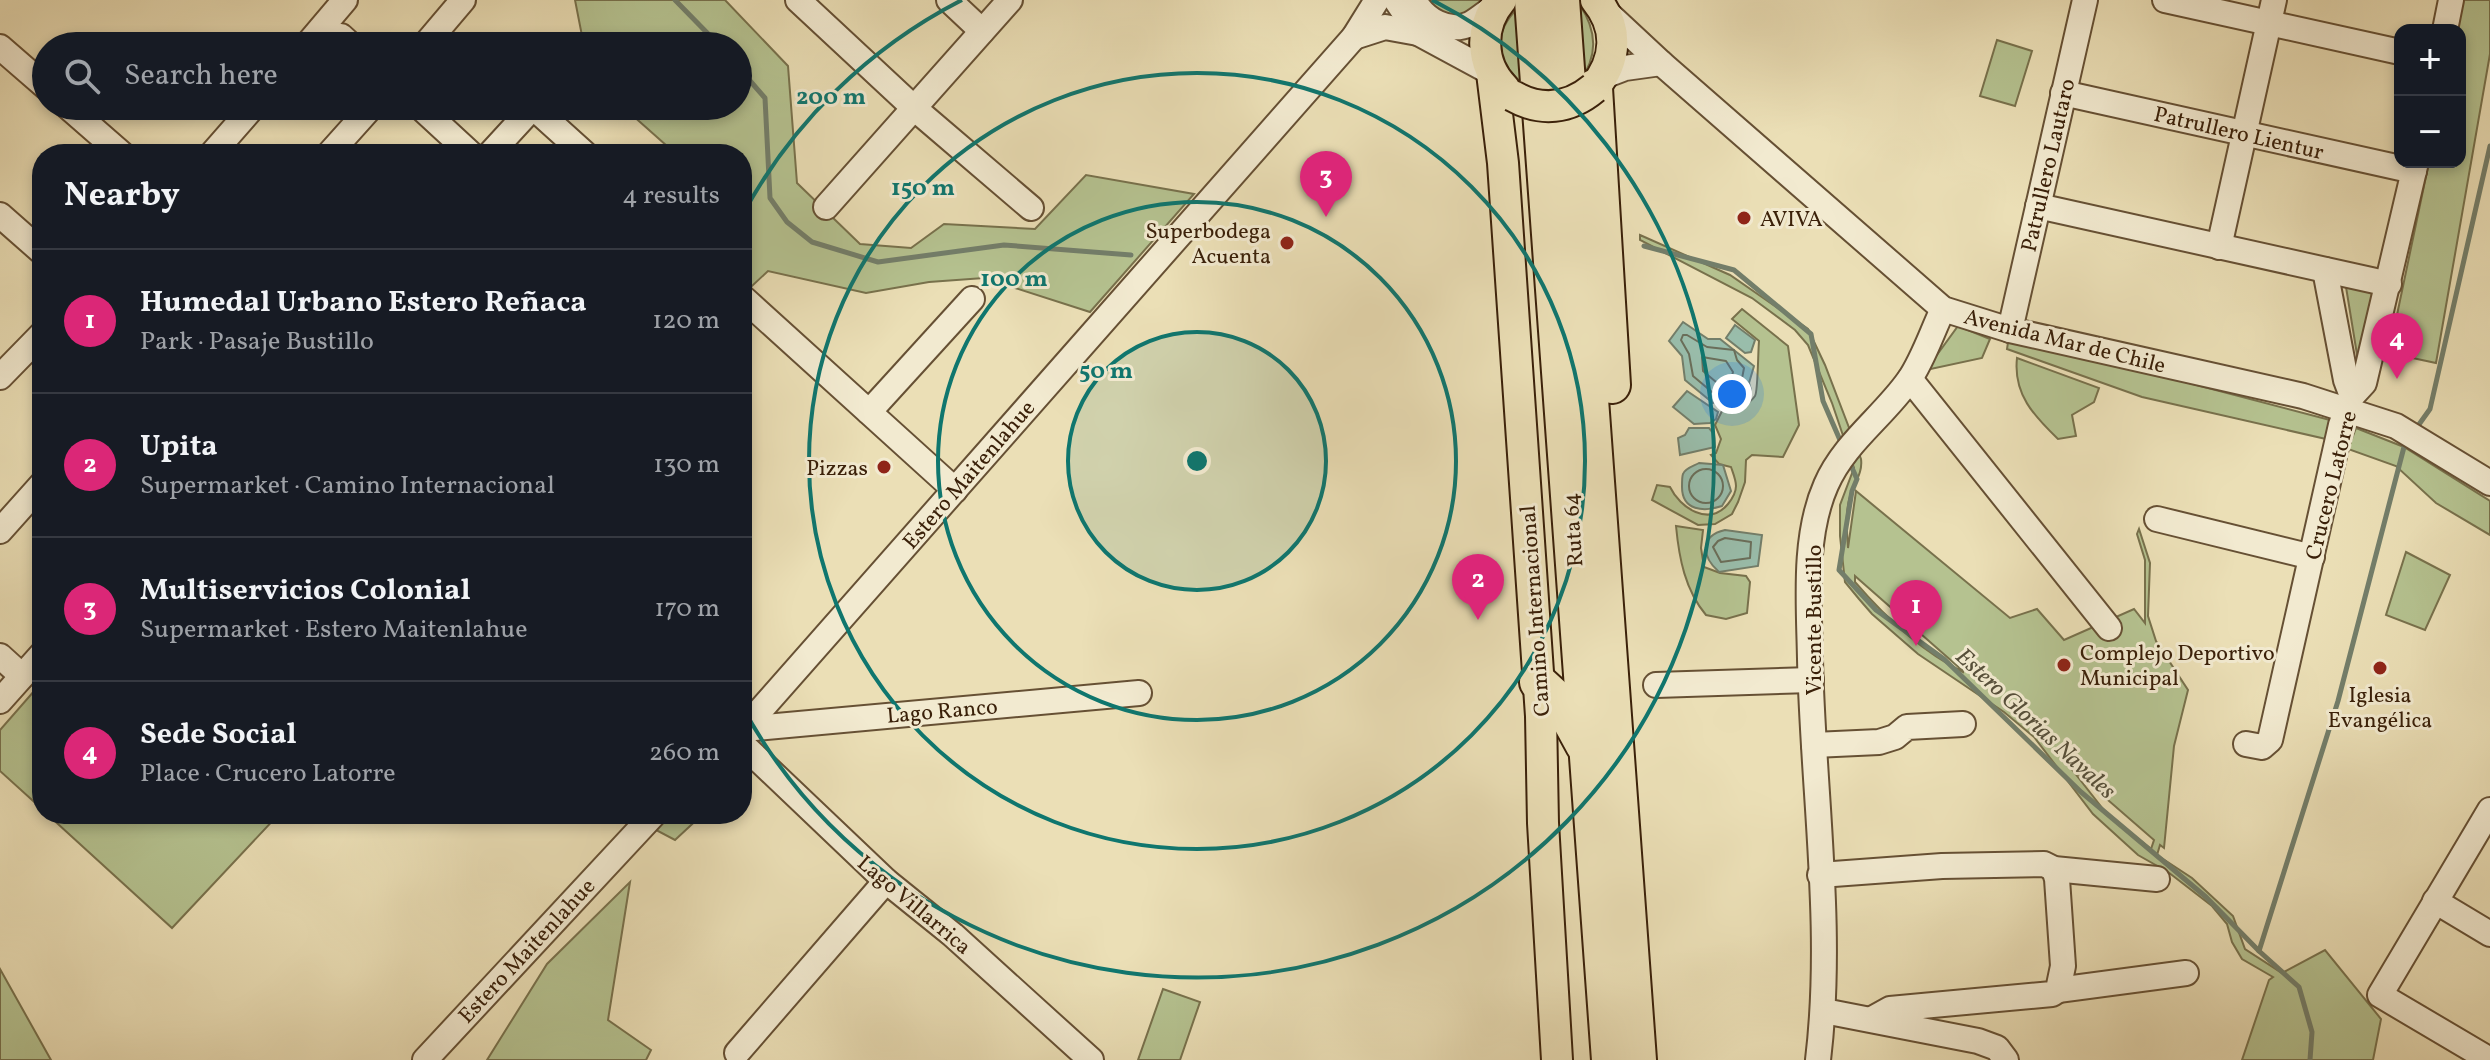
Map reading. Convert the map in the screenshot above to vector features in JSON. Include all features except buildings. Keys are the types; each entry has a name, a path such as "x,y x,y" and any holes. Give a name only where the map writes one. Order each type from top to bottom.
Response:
{"highway":[{"name":"Ruta 64","path":"1533,0 1602,762 1638,1060"},
{"name":"Ruta 64","path":"1561,0 1602,762 1610,1060"},
{"path":"1599,82 1622,542 1623,648 1602,762"},
{"path":"1538,682 1561,703 1602,762"}],"main road":[{"name":"Camino Internacional","path":"1499,2 1489,21 1485,38 1503,163 1538,682 1557,1060"},
{"path":"1492,73 1513,96 1541,107 1570,103 1599,82 1611,60 1611,25 1600,5"},
{"name":"Camino Internacional","path":"1503,163 1518,127 1527,114 1541,107"}],"street":[{"path":"318,32 345,0"},
{"path":"436,32 463,0"},
{"path":"798,0 914,108 1031,208"},
{"path":"949,0 982,31"},
{"path":"826,207 1010,0"},
{"name":"Estero Maitenlahue","path":"752,725 1354,37 1377,0"},
{"path":"1396,0 1418,33"},
{"path":"1414,0 1428,17 1448,26 1469,25 1499,2"},
{"name":"Patrullero Lautaro","path":"2010,330 2085,0"},
{"path":"2165,0 2272,12 2394,50"},
{"path":"2446,24 2451,0"},
{"name":"Avenida Mar de Chile","path":"1600,5 1661,63 1943,309 2010,330 2303,396 2349,402 2396,426 2490,483"},
{"path":"2219,247 2272,12"},
{"path":"1354,37 1385,27 1418,33 1492,73"},
{"path":"0,47 32,75"},
{"path":"1599,82 1625,68 1661,63"},
{"name":"Patrullero Lientur","path":"2063,93 2244,134 2394,163"},
{"path":"83,120 111,144"},
{"path":"221,144 242,120"},
{"path":"338,144 359,120"},
{"path":"434,120 460,144"},
{"path":"499,144 522,120"},
{"path":"548,120 574,144"},
{"name":"Crucero Latorre","path":"2246,744 2262,747 2270,740 2349,402 2364,383 2415,168"},
{"path":"2038,206 2389,284"},
{"path":"0,215 32,243"},
{"path":"2325,270 2349,402"},
{"path":"869,412 972,299"},
{"path":"752,306 955,490"},
{"name":"Vicente Bustillo","path":"1818,1060 1824,1011 1809,609 1812,537 1826,483 1853,441 1910,379 1943,309"},
{"path":"3,368 32,343"},
{"path":"1910,379 2109,628"},
{"path":"0,531 32,495"},
{"path":"2157,519 2312,557"},
{"path":"0,656 22,676"},
{"path":"0,701 32,665"},
{"path":"1656,685 1811,680"},
{"name":"Lago Ranco","path":"752,734 1139,693"},
{"path":"1814,745 1879,742 1895,737 1907,727 1963,724"},
{"name":"Lago Villarrica","path":"752,744 886,881 953,935 1091,1060"},
{"path":"2490,810 2380,995 2490,1060"},
{"name":"Estero Maitenlahue","path":"428,1056 645,824"},
{"path":"1820,875 1942,866 2044,864 2054,869 2157,879"},
{"path":"2054,869 2063,966 2058,990"},
{"path":"737,1053 886,881"},
{"path":"2435,901 2490,934"},
{"path":"1872,1019 1890,1009 2052,994 2058,990 2186,973"},
{"path":"1824,1011 1978,1041 1997,1048 2006,1060"}],"shaded area":[{"path":"575,0 725,0 788,66 797,183 860,244 911,248 944,224 1035,229 1086,175 1194,194 1090,312 984,278 929,282 866,293 768,271 752,286 752,144 665,144 638,120 752,120 752,32 581,32"},
{"path":"1421,0 1487,0 1473,15 1451,19"},
{"path":"2463,0 2490,0 2490,54 2436,363 2389,353 2428,168 2466,168 2466,24 2458,24"},
{"path":"1579,4 1592,33 1593,53 1579,82"},
{"path":"1520,6 1524,85 1507,66 1500,47 1504,26"},
{"path":"1997,40 2032,51 2015,106 1980,96"},
{"name":"Complejo Deportivo Municipal","path":"1640,235 1730,275 1808,329 1861,459 1847,508 1848,548 1856,491 2010,618 2037,609 2064,640 2134,609 2145,623 2145,560 2137,534 2139,529 2150,563 2148,616 2156,641 2188,690 2174,746 2164,848 2160,845 2157,855 2192,878 2233,916 2245,949 2282,973 2325,950 2381,1019 2373,1060 2242,1060 2269,980 2273,977 2242,959 2232,942 2227,924 2212,906 2168,872 2138,855 2093,814 2034,737 2004,712 1918,654 1859,599 1845,582 1840,536 1840,505 1854,468 1808,345 1795,330 1752,298 1640,240","holes":["1855,576 1963,671 1963,672 1904,632 1855,582","2070,767 2154,840 2151,849 2107,814"]},
{"path":"2346,287 2379,294 2361,379"},
{"path":"1742,309 1788,346 1799,425 1783,457 1752,455 1746,460 1745,482 1732,514 1715,524 1698,525 1652,500 1657,485 1670,487 1688,508 1712,514 1720,511 1734,496 1736,484 1731,467 1719,464 1711,455 1716,453 1721,439 1715,425 1724,407 1739,410 1756,393 1759,341 1732,319"},
{"path":"1958,326 1990,339 1982,358 1926,370"},
{"path":"2009,336 2330,420 2326,439 2142,397 2007,349"},
{"path":"2017,358 2099,388 2094,402 2072,415 2076,436 2058,439 2033,413 2018,383"},
{"path":"2356,428 2404,447 2490,501 2490,535 2436,503 2396,466 2348,449"},
{"path":"1676,526 1703,530 1701,548 1704,567 1720,573 1746,576 1750,582 1747,613 1726,619 1706,615 1684,573"},
{"path":"2406,552 2450,575 2425,630 2386,615"},
{"path":"32,693 32,800 0,771 0,730"},
{"path":"58,824 270,824 172,928"},
{"path":"662,824 692,824 675,840 656,830"},
{"path":"630,882 608,1020 651,1050 646,1060 487,1060 547,964"},
{"path":"0,969 51,1060 0,1060"},
{"path":"1163,989 1200,1002 1180,1060 1138,1060"}],"water":[{"path":"1683,322 1708,339 1720,339 1754,366 1749,383 1751,390 1732,406 1725,406 1718,400 1713,403 1685,380 1682,356 1669,341"},
{"path":"1735,325 1755,340 1751,352 1745,353 1726,338"},
{"path":"1687,391 1718,412 1716,419 1710,423 1694,424 1673,407"},
{"path":"1689,428 1709,428 1714,434 1715,447 1680,455 1678,438 1685,435"},
{"path":"1699,463 1723,465 1731,491 1722,506 1701,509 1686,501 1682,487 1683,474"},
{"path":"1725,530 1762,535 1758,566 1719,572 1713,566 1707,554 1707,542"}],"waterway":[{"path":"675,0 706,32"},
{"path":"752,83 765,98 770,198 787,222 812,242 878,262 1004,245 1131,255"},
{"path":"2415,430 2430,409 2490,146"},
{"name":"Estero Glorias Navales","path":"1644,246 1734,270 1811,334 1823,401 1843,447"},
{"path":"2259,951 2338,701 2408,441"},
{"name":"Estero Glorias Navales","path":"1848,459 1857,479 1852,491 1839,570 1876,610 1944,659 2081,792 2206,897 2299,987 2312,1032 2310,1060"}],"place":[{"name":"Multiservicios Colonial","path":"1326,217"},
{"name":"AVIVA","path":"1744,218"},
{"name":"Superbodega Acuenta","path":"1287,243"},
{"name":"Sede Social","path":"2397,379"},
{"name":"Pizzas","path":"884,467"},
{"name":"Upita","path":"1478,620"},
{"name":"Humedal Urbano Estero Reñaca","path":"1916,646"},
{"name":"Complejo Deportivo Municipal","path":"2064,665"},
{"name":"Iglesia Evangélica","path":"2380,668"}]}
